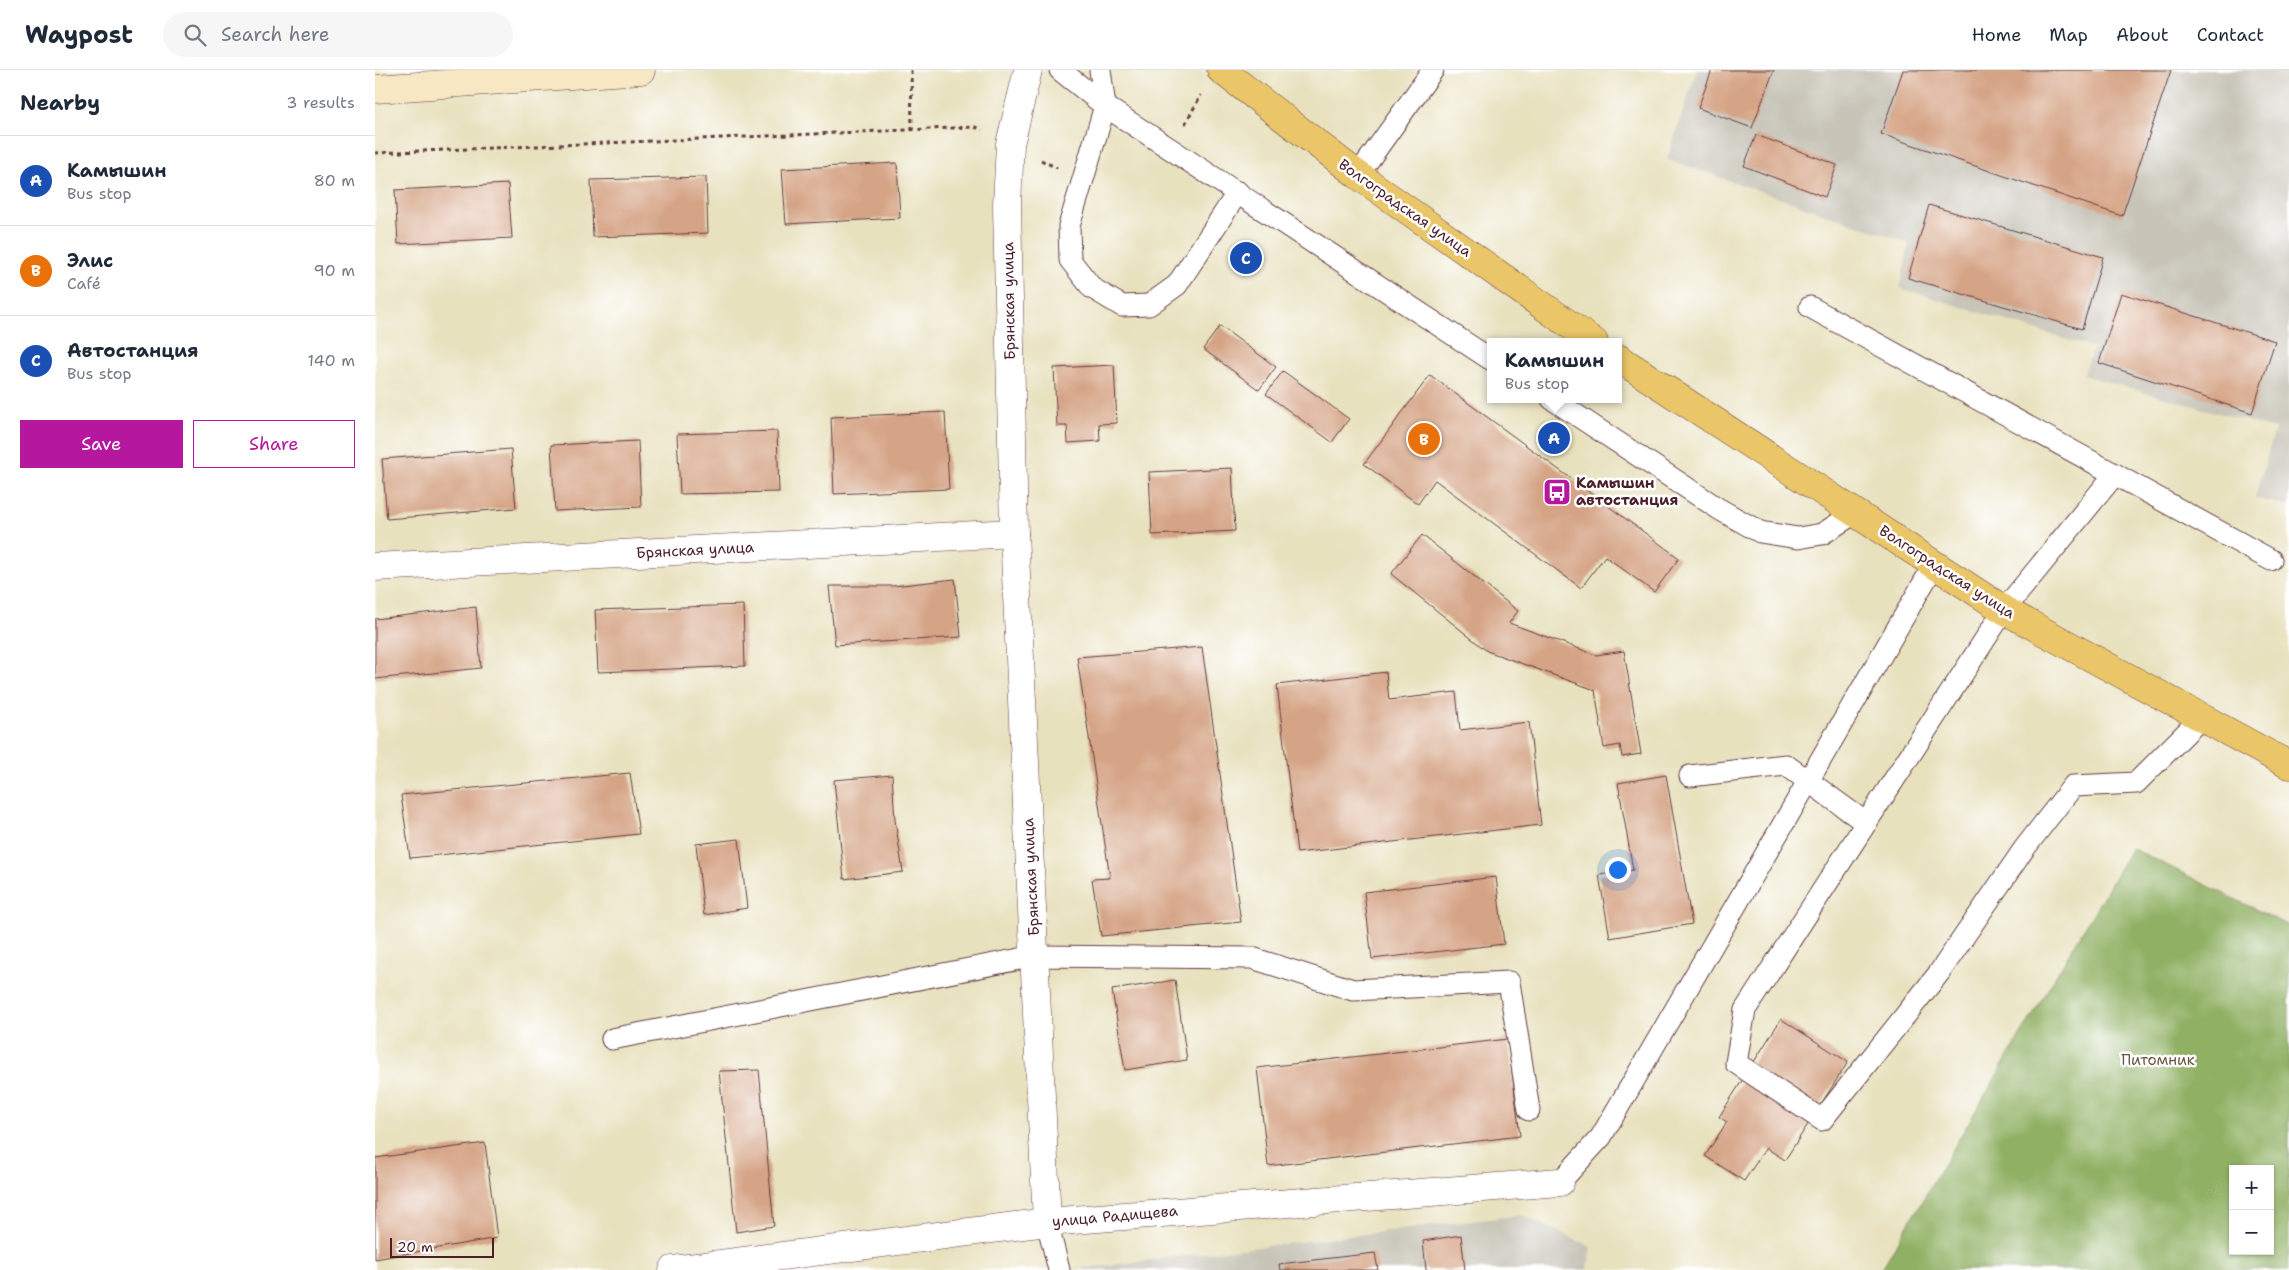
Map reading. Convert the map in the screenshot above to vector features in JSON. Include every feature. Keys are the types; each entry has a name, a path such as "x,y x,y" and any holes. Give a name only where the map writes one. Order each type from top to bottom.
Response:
{"main road":[{"path":"375,89 641,70"},
{"name":"Волгоградская улица","path":"1221,70 1358,175 1588,338"},
{"name":"Волгоградская улица","path":"1622,361 2004,610 2289,765"}],"street":[{"name":"Брянская улица","path":"1028,70 1010,144 1007,205 1014,533 1047,1222"},
{"name":"Брянская улица","path":"375,567 1014,533"},
{"name":"улица Радищева","path":"673,1270 1047,1222 1560,1182"}],"lane":[{"path":"1060,70 1105,106 1487,357"},
{"path":"1101,70 1105,106 1069,226 1070,260 1092,288 1122,306 1149,305 1177,285 1238,192"},
{"path":"1358,175 1433,70"},
{"path":"1810,307 2271,560"},
{"path":"1558,403 1719,509 1760,532 1798,538 1822,534 1855,513"},
{"path":"2115,474 2004,610 1745,1010 1736,1063 1823,1120 1939,973 2024,849 2073,786 2136,783 2202,717"},
{"path":"1560,1182 1601,1137 1934,565"},
{"path":"1690,776 1786,765 1866,823"},
{"path":"612,1039 1035,956 1252,958 1353,990 1509,982 1529,1110"},
{"path":"1047,1222 1059,1270"}],"path":[{"path":"911,70 912,130"},
{"path":"1171,149 1202,94"},
{"path":"375,153 975,126 1082,181"}],"shaded area":[{"path":"1697,70 2289,70 2289,507 2255,498 2275,429 2083,375 2094,348 1900,288 1909,243 1667,159"},
{"path":"1522,1215 1591,1247 1587,1270 1069,1270"}],"green space":[{"name":"Питомник","path":"2132,848 2289,926 2289,1270 1881,1270"}],"building":[{"path":"1712,70 1774,70 1752,128 1698,108"},
{"path":"1903,70 2171,70 2122,216 1881,134"},
{"path":"1756,135 1837,165 1825,197 1744,166"},
{"path":"897,163 900,218 786,224 782,169"},
{"path":"706,177 708,233 593,237 591,180"},
{"path":"508,184 512,238 398,244 395,190"},
{"path":"1929,205 2103,257 2082,329 1908,278"},
{"path":"2121,293 2275,341 2252,413 2099,363"},
{"path":"1220,326 1276,367 1259,390 1203,349"},
{"path":"1114,365 1117,423 1099,424 1100,441 1068,443 1067,426 1057,426 1054,368"},
{"path":"1283,371 1349,419 1332,442 1266,394"},
{"path":"1430,375 1679,558 1654,592 1605,556 1581,588 1435,480 1418,504 1364,464"},
{"path":"945,412 949,489 834,494 831,417"},
{"path":"777,431 779,492 680,494 677,434"},
{"path":"638,441 641,507 555,511 551,445"},
{"path":"511,449 516,508 387,519 382,459"},
{"path":"1232,468 1235,531 1152,535 1149,472"},
{"path":"1422,535 1518,611 1509,623 1596,655 1624,651 1641,754 1622,757 1620,745 1604,748 1595,690 1487,651 1391,574"},
{"path":"955,579 961,637 835,645 829,586 893,586"},
{"path":"743,605 745,666 598,672 595,610"},
{"path":"476,607 481,668 375,679 375,619"},
{"path":"1202,647 1241,922 1101,936 1092,879 1110,878 1077,657"},
{"path":"1386,672 1389,700 1456,692 1460,730 1529,722 1541,825 1297,853 1277,685"},
{"path":"630,773 639,834 410,858 401,795"},
{"path":"892,775 895,820 903,872 844,879 834,780"},
{"path":"1666,775 1692,924 1610,938 1599,875 1633,870 1618,783"},
{"path":"739,839 747,908 704,915 696,844"},
{"path":"1496,877 1504,944 1372,959 1364,892"},
{"path":"1175,980 1187,1060 1125,1070 1112,990"},
{"path":"1781,1019 1848,1062 1785,1160 1766,1148 1744,1181 1705,1156 1727,1122 1719,1117"},
{"path":"1508,1039 1520,1136 1268,1166 1257,1068"},
{"path":"759,1070 774,1226 736,1232 719,1071"},
{"path":"485,1143 497,1238 375,1259 375,1158"},
{"path":"1461,1235 1465,1270 1426,1270 1423,1241"},
{"path":"1375,1253 1378,1270 1280,1270 1279,1264"}],"place":[{"name":"Автостанция","path":"1246,258"},
{"name":"Камышин","path":"1554,438"},
{"name":"Элис","path":"1424,439"},
{"name":"Камышин автостанция","path":"1557,492"}]}
